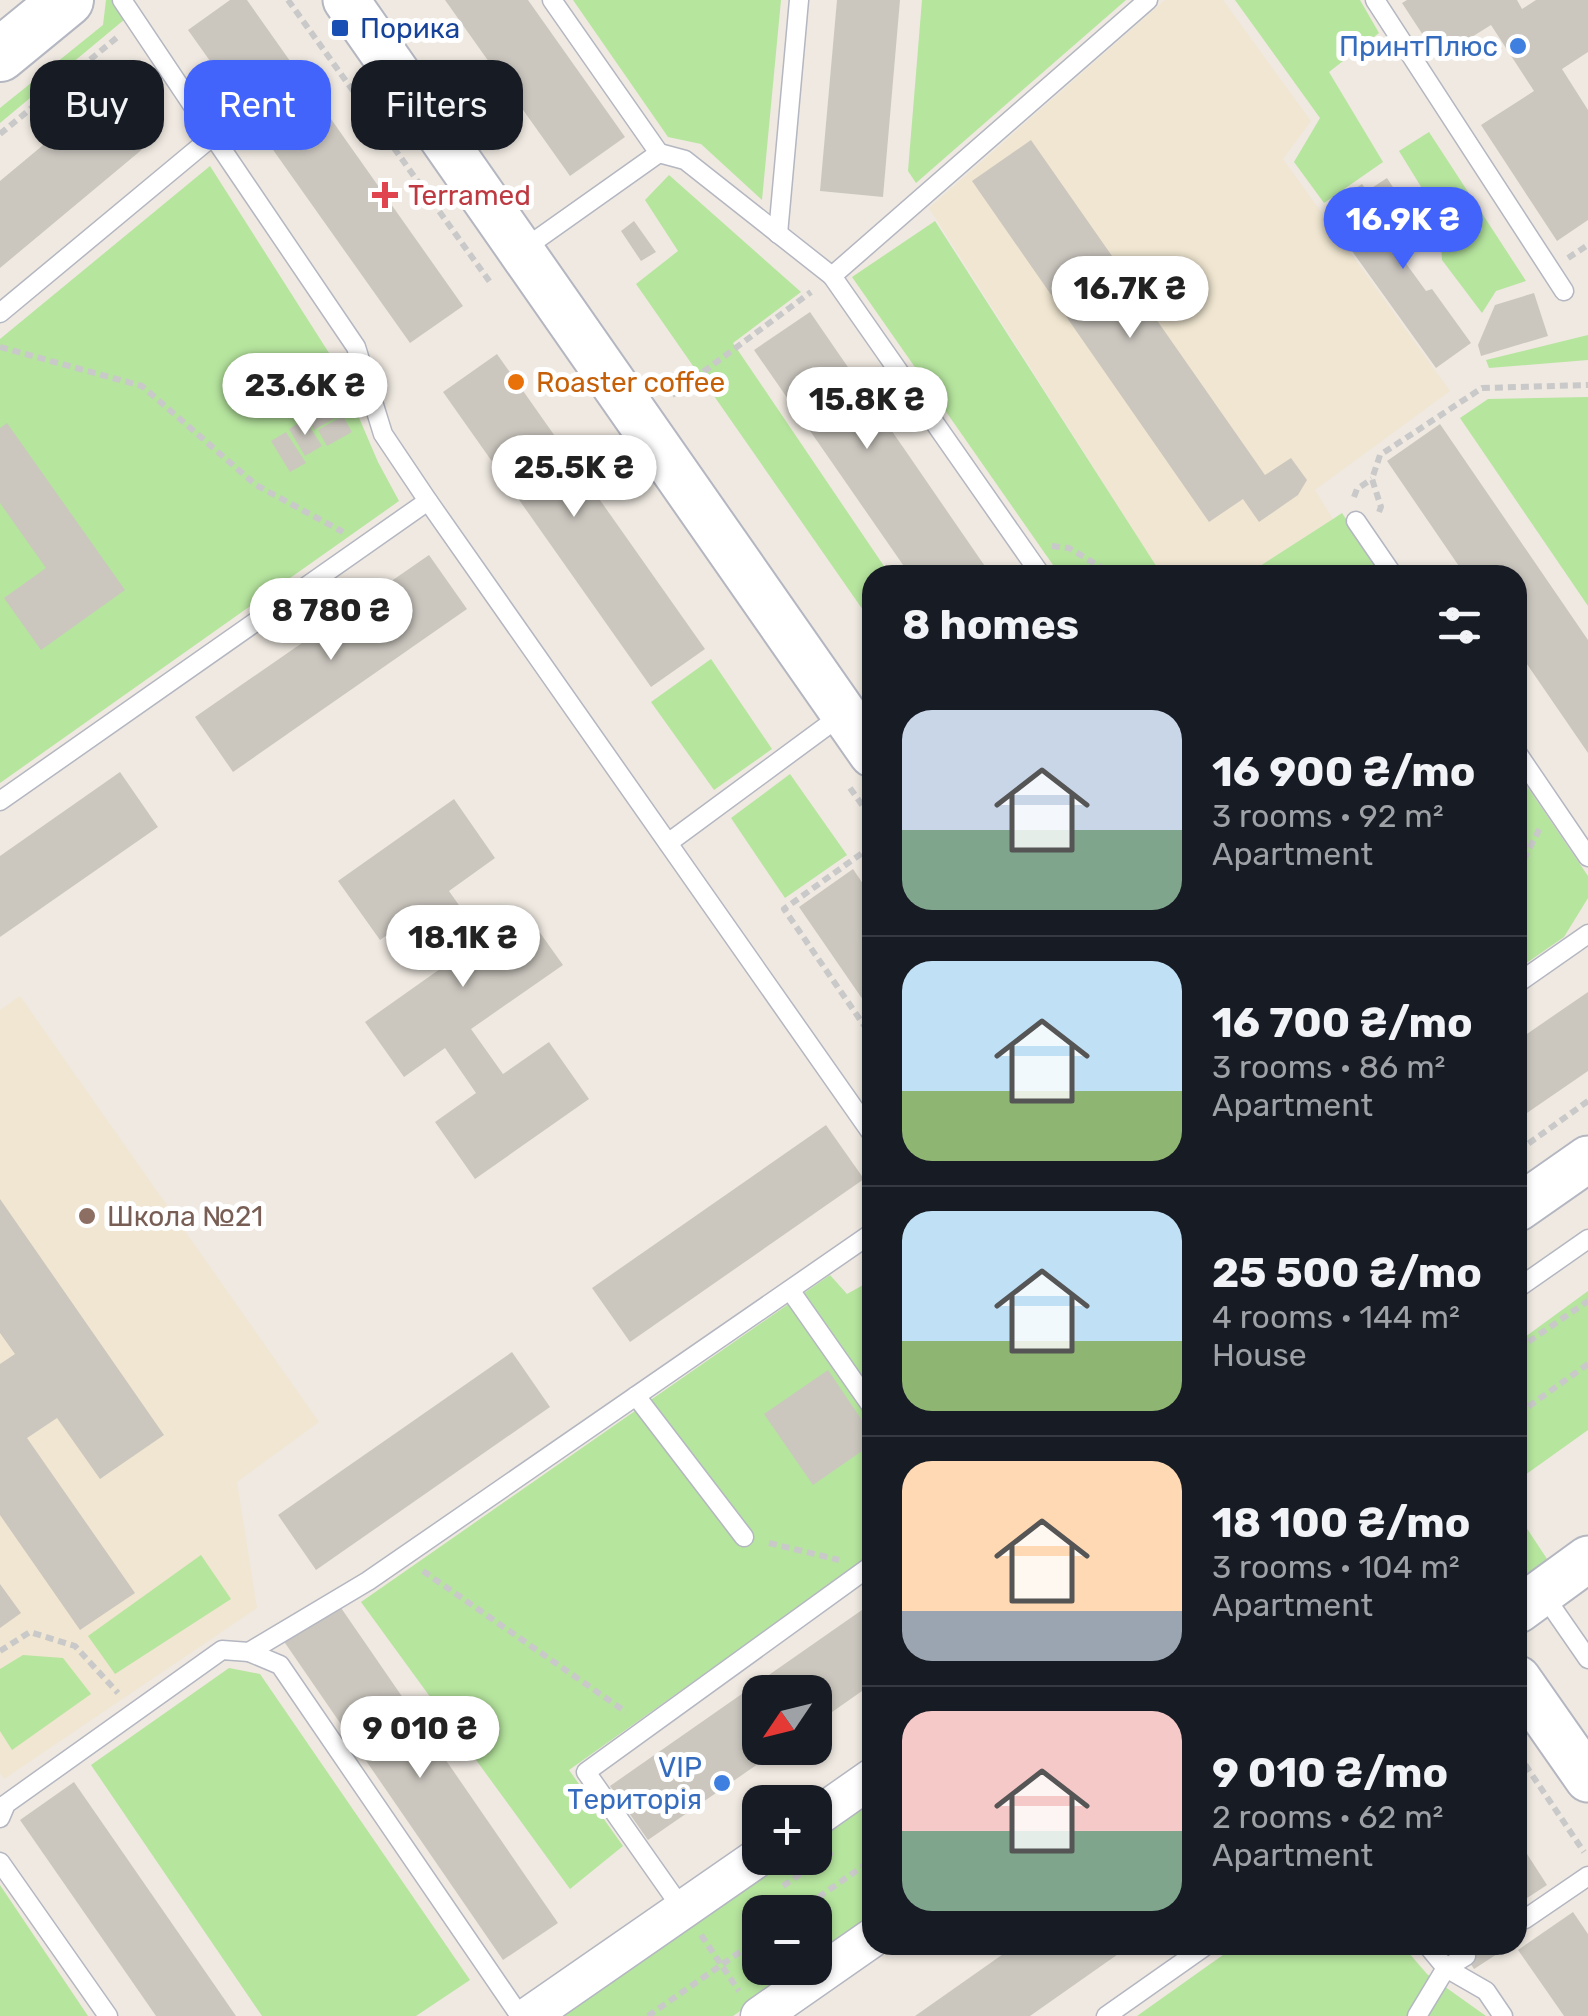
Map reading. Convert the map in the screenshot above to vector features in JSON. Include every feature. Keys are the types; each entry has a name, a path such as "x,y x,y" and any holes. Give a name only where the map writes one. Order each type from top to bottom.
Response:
{"main road":[{"path":"0,55 67,0"}],"street":[{"path":"346,0 862,739"},
{"path":"1527,1202 1588,1159"},
{"path":"1530,1601 1588,1559"},
{"path":"1527,1691 1588,1779"},
{"path":"832,1806 862,1785"},
{"path":"529,2016 742,1869"},
{"path":"754,2010 862,1944"}],"lane":[{"path":"122,0 184,91"},
{"path":"552,0 660,152 685,160 832,276 1033,565"},
{"path":"778,234 799,0"},
{"path":"832,276 1148,0"},
{"path":"1375,0 1564,291"},
{"path":"0,313 197,150"},
{"path":"223,150 356,347 383,434 862,1120"},
{"path":"522,251 660,152"},
{"path":"0,800 428,501"},
{"path":"1356,522 1386,565"},
{"path":"668,842 844,713"},
{"path":"1527,767 1588,857"},
{"path":"1527,976 1588,934"},
{"path":"1527,1282 1588,1239"},
{"path":"248,1652 403,1557 862,1240"},
{"path":"790,1290 862,1393"},
{"path":"636,1396 744,1537"},
{"path":"683,1910 586,1772 862,1572"},
{"path":"1530,1601 1588,1659"},
{"path":"0,1818 6,1804 222,1650 248,1652 280,1664 520,2016"},
{"path":"0,1862 108,2016"},
{"path":"1527,1918 1588,1876"},
{"path":"1106,2016 1193,1955"},
{"path":"1435,1955 1446,1968 1486,1992 1503,2016"},
{"path":"1418,2016 1446,1968 1466,1956"}],"path":[{"path":"0,134 137,21"},
{"path":"672,396 832,276"},
{"path":"0,347 142,386 256,485 366,544"},
{"path":"1368,538 1381,507 1372,480 1380,455 1482,388 1588,385"},
{"path":"1016,540 1070,548 1098,565"},
{"path":"1527,853 1552,804"},
{"path":"862,853 784,909 862,1022"},
{"path":"1527,1145 1588,1101"},
{"path":"1527,1343 1588,1301"},
{"path":"1527,1408 1588,1364"},
{"path":"744,1537 862,1564"},
{"path":"403,1557 647,1727"},
{"path":"0,1651 30,1632 74,1646 136,1712"},
{"path":"1527,1767 1588,1858"},
{"path":"822,1895 862,1867"},
{"path":"683,1910 754,2010"},
{"path":"648,2016 742,1950"}],"shaded area":[{"path":"1165,0 1223,0 1311,121 1283,159 1450,391 1315,490 1333,519 1262,565 1156,565 929,208"},
{"name":"Школа №21","path":"20,996 319,1422 237,1482 257,1608 4,1779 0,1773 0,1010"}],"green space":[{"path":"106,0 112,0 125,19 76,60 60,60 103,25"},
{"path":"573,0 781,0 762,200 701,144 668,137"},
{"path":"922,0 1126,0 916,183 908,171"},
{"path":"1235,0 1360,0 1379,33 1329,72 1383,162 1324,203 1294,162 1320,118"},
{"path":"30,84 30,98 0,123 0,108"},
{"path":"1429,132 1526,281 1496,291 1482,313 1442,260 1439,216 1399,151"},
{"path":"210,166 336,364 399,501 0,783 0,339"},
{"path":"669,175 801,292 733,343 883,565 862,565 862,609 636,284 678,251 645,200"},
{"path":"935,221 1156,565 1053,565 852,277"},
{"path":"1588,335 1588,360 1489,368 1486,360"},
{"path":"1588,397 1588,606 1460,418 1488,399"},
{"path":"1342,513 1377,565 1262,565"},
{"path":"711,659 772,749 714,790 651,702"},
{"path":"790,774 847,855 785,898 731,818"},
{"path":"1527,786 1588,876 1588,898 1564,937 1527,963"},
{"path":"830,1275 847,1294 862,1286 862,1562 569,1770 623,1846 570,1889 361,1602"},
{"path":"1588,1291 1588,1430 1527,1474 1527,1335"},
{"path":"1527,1529 1549,1562 1527,1575"},
{"path":"201,1555 231,1599 115,1674 88,1636"},
{"path":"23,1655 63,1658 91,1694 12,1750 0,1731 0,1669"},
{"path":"229,1668 260,1674 470,1980 416,2016 262,2016 91,1765"},
{"path":"862,1809 862,1926 832,1947 832,1895 742,1895 742,1985 778,1985 733,2016 563,2016 767,1875 832,1875 832,1830"},
{"path":"0,1885 88,2016 0,2016"},
{"path":"1223,1955 1411,1955 1427,1974 1486,2016 1137,2016"}],"building":[{"path":"230,0 247,0 289,60 209,60 188,30"},
{"path":"445,0 528,0 625,137 570,176 523,110 523,60 488,60"},
{"path":"837,0 900,0 883,197 820,191"},
{"path":"1517,0 1522,9 1536,0 1588,0 1588,52 1562,69 1588,110 1588,220 1557,241 1481,125 1534,91 1491,25 1438,58 1402,3"},
{"path":"331,119 463,306 410,343 273,150 331,150"},
{"path":"1031,140 1265,475 1291,458 1307,480 1298,495 1259,522 1243,499 1209,522 972,181"},
{"path":"37,150 141,150 0,268 0,181"},
{"path":"1387,178 1421,230 1394,247 1426,291 1432,289 1471,343 1436,368 1347,244 1371,228 1348,193 1362,184 1367,191"},
{"path":"634,221 656,252 641,261 621,231"},
{"path":"1534,293 1548,336 1481,356 1478,345 1495,305"},
{"path":"810,312 984,565 903,565 754,350"},
{"path":"497,354 705,649 651,687 443,392"},
{"path":"332,395 342,414 314,430 304,411"},
{"path":"343,416 352,432 327,446 318,430"},
{"path":"305,419 322,446 305,456 289,429"},
{"path":"7,423 125,590 41,650 4,598 46,568 0,503 0,428"},
{"path":"1440,424 1588,640 1588,753 1527,664 1527,565 1458,565 1387,461"},
{"path":"286,432 306,463 290,472 271,441"},
{"path":"429,555 467,609 233,772 195,717"},
{"path":"120,772 158,827 0,937 0,856"},
{"path":"454,799 495,858 449,891 482,938 523,909 563,965 471,1029 503,1074 549,1042 589,1099 475,1179 435,1122 476,1093 445,1048 404,1077 365,1022 457,957 424,909 380,940 338,881"},
{"path":"853,869 862,882 862,998 799,907"},
{"path":"1588,992 1588,1071 1527,1113 1527,1034"},
{"path":"826,1125 862,1176 862,1180 630,1342 592,1288"},
{"path":"0,1199 164,1435 100,1479 57,1418 27,1438 135,1593 80,1630 0,1515 0,1364 15,1354 0,1333"},
{"path":"512,1352 550,1407 316,1570 278,1515"},
{"path":"828,1370 862,1420 862,1451 813,1485 764,1414"},
{"path":"0,1584 21,1613 0,1628"},
{"path":"337,1602 558,1923 503,1960 283,1640"},
{"path":"862,1610 862,1691 832,1712 832,1675 769,1675"},
{"path":"742,1694 742,1765 756,1765 648,1840 610,1786"},
{"path":"74,1782 236,2016 156,2016 20,1820"},
{"path":"1527,1854 1547,1885 1527,1898"},
{"path":"1573,1912 1588,1934 1588,2016 1564,2016 1521,1955 1527,1955 1527,1944"},
{"path":"1002,1955 1117,1955 1030,2016 915,2016"},
{"path":"1465,1955 1496,1955 1474,1969"}],"place":[{"name":"Порика","path":"340,28"},
{"name":"ПринтПлюс","path":"1518,46"},
{"name":"Terramed","path":"385,195"},
{"name":"Roaster coffee","path":"516,382"},
{"name":"Школа №21","path":"87,1216"},
{"name":"VIP Територія","path":"722,1783"}]}
